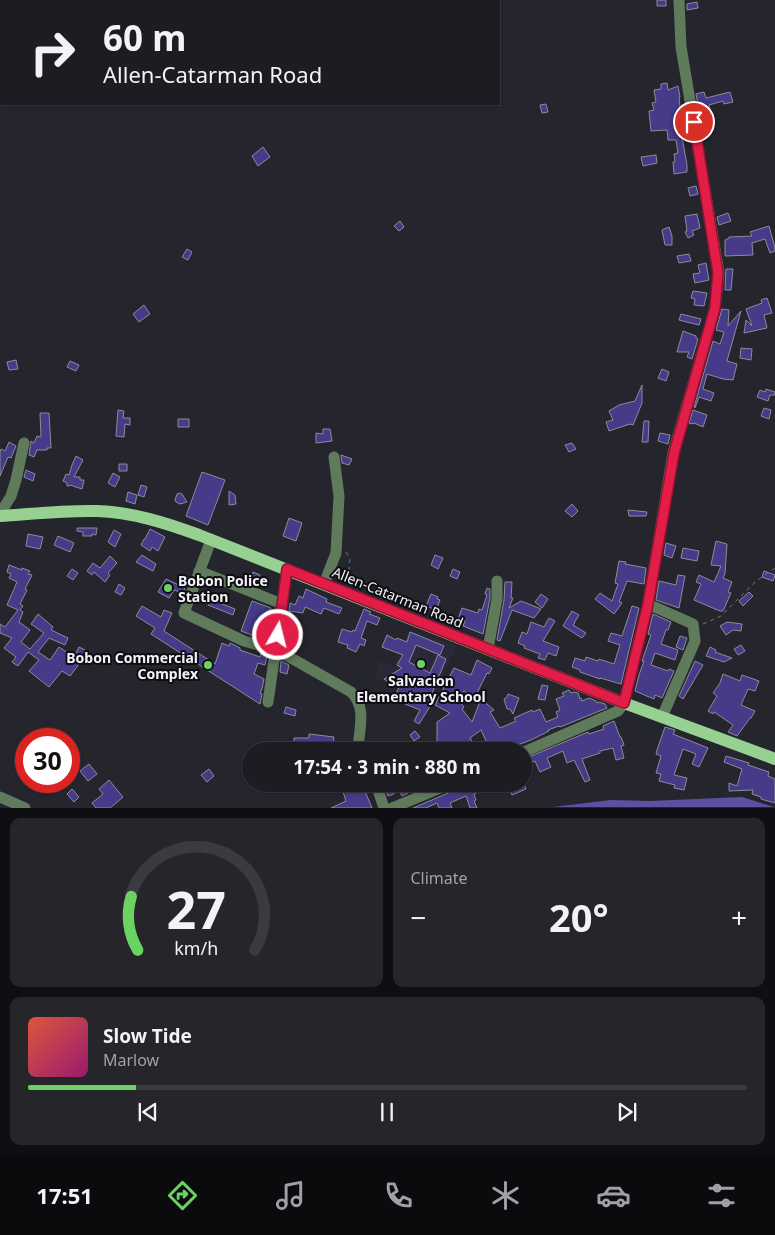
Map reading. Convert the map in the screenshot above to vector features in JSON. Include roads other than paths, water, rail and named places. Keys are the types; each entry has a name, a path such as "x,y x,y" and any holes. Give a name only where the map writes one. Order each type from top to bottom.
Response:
{"main road":[{"name":"Allen-Catarman Road","path":"0,515 99,511 161,521 624,703 775,759"}],"street":[{"path":"532,748 618,710 624,703 648,604 674,453 715,308 718,273 681,47 679,0"},
{"path":"0,515 11,496 24,443"},
{"path":"324,584 336,554 339,496 334,457"},
{"path":"212,540 184,613 244,641 276,650 354,695 361,717 359,742"},
{"path":"268,702 287,569"},
{"path":"200,572 282,604"},
{"path":"488,649 497,599 498,581"},
{"path":"648,604 693,624 695,641 662,717"},
{"path":"379,792 384,808"},
{"path":"392,808 431,792"},
{"path":"0,797 25,808"}],"place":[{"name":"Bobon Police Station","path":"168,588"},
{"name":"Salvacion Elementary School","path":"421,664"},
{"name":"Bobon Commercial Complex","path":"208,665"}]}
